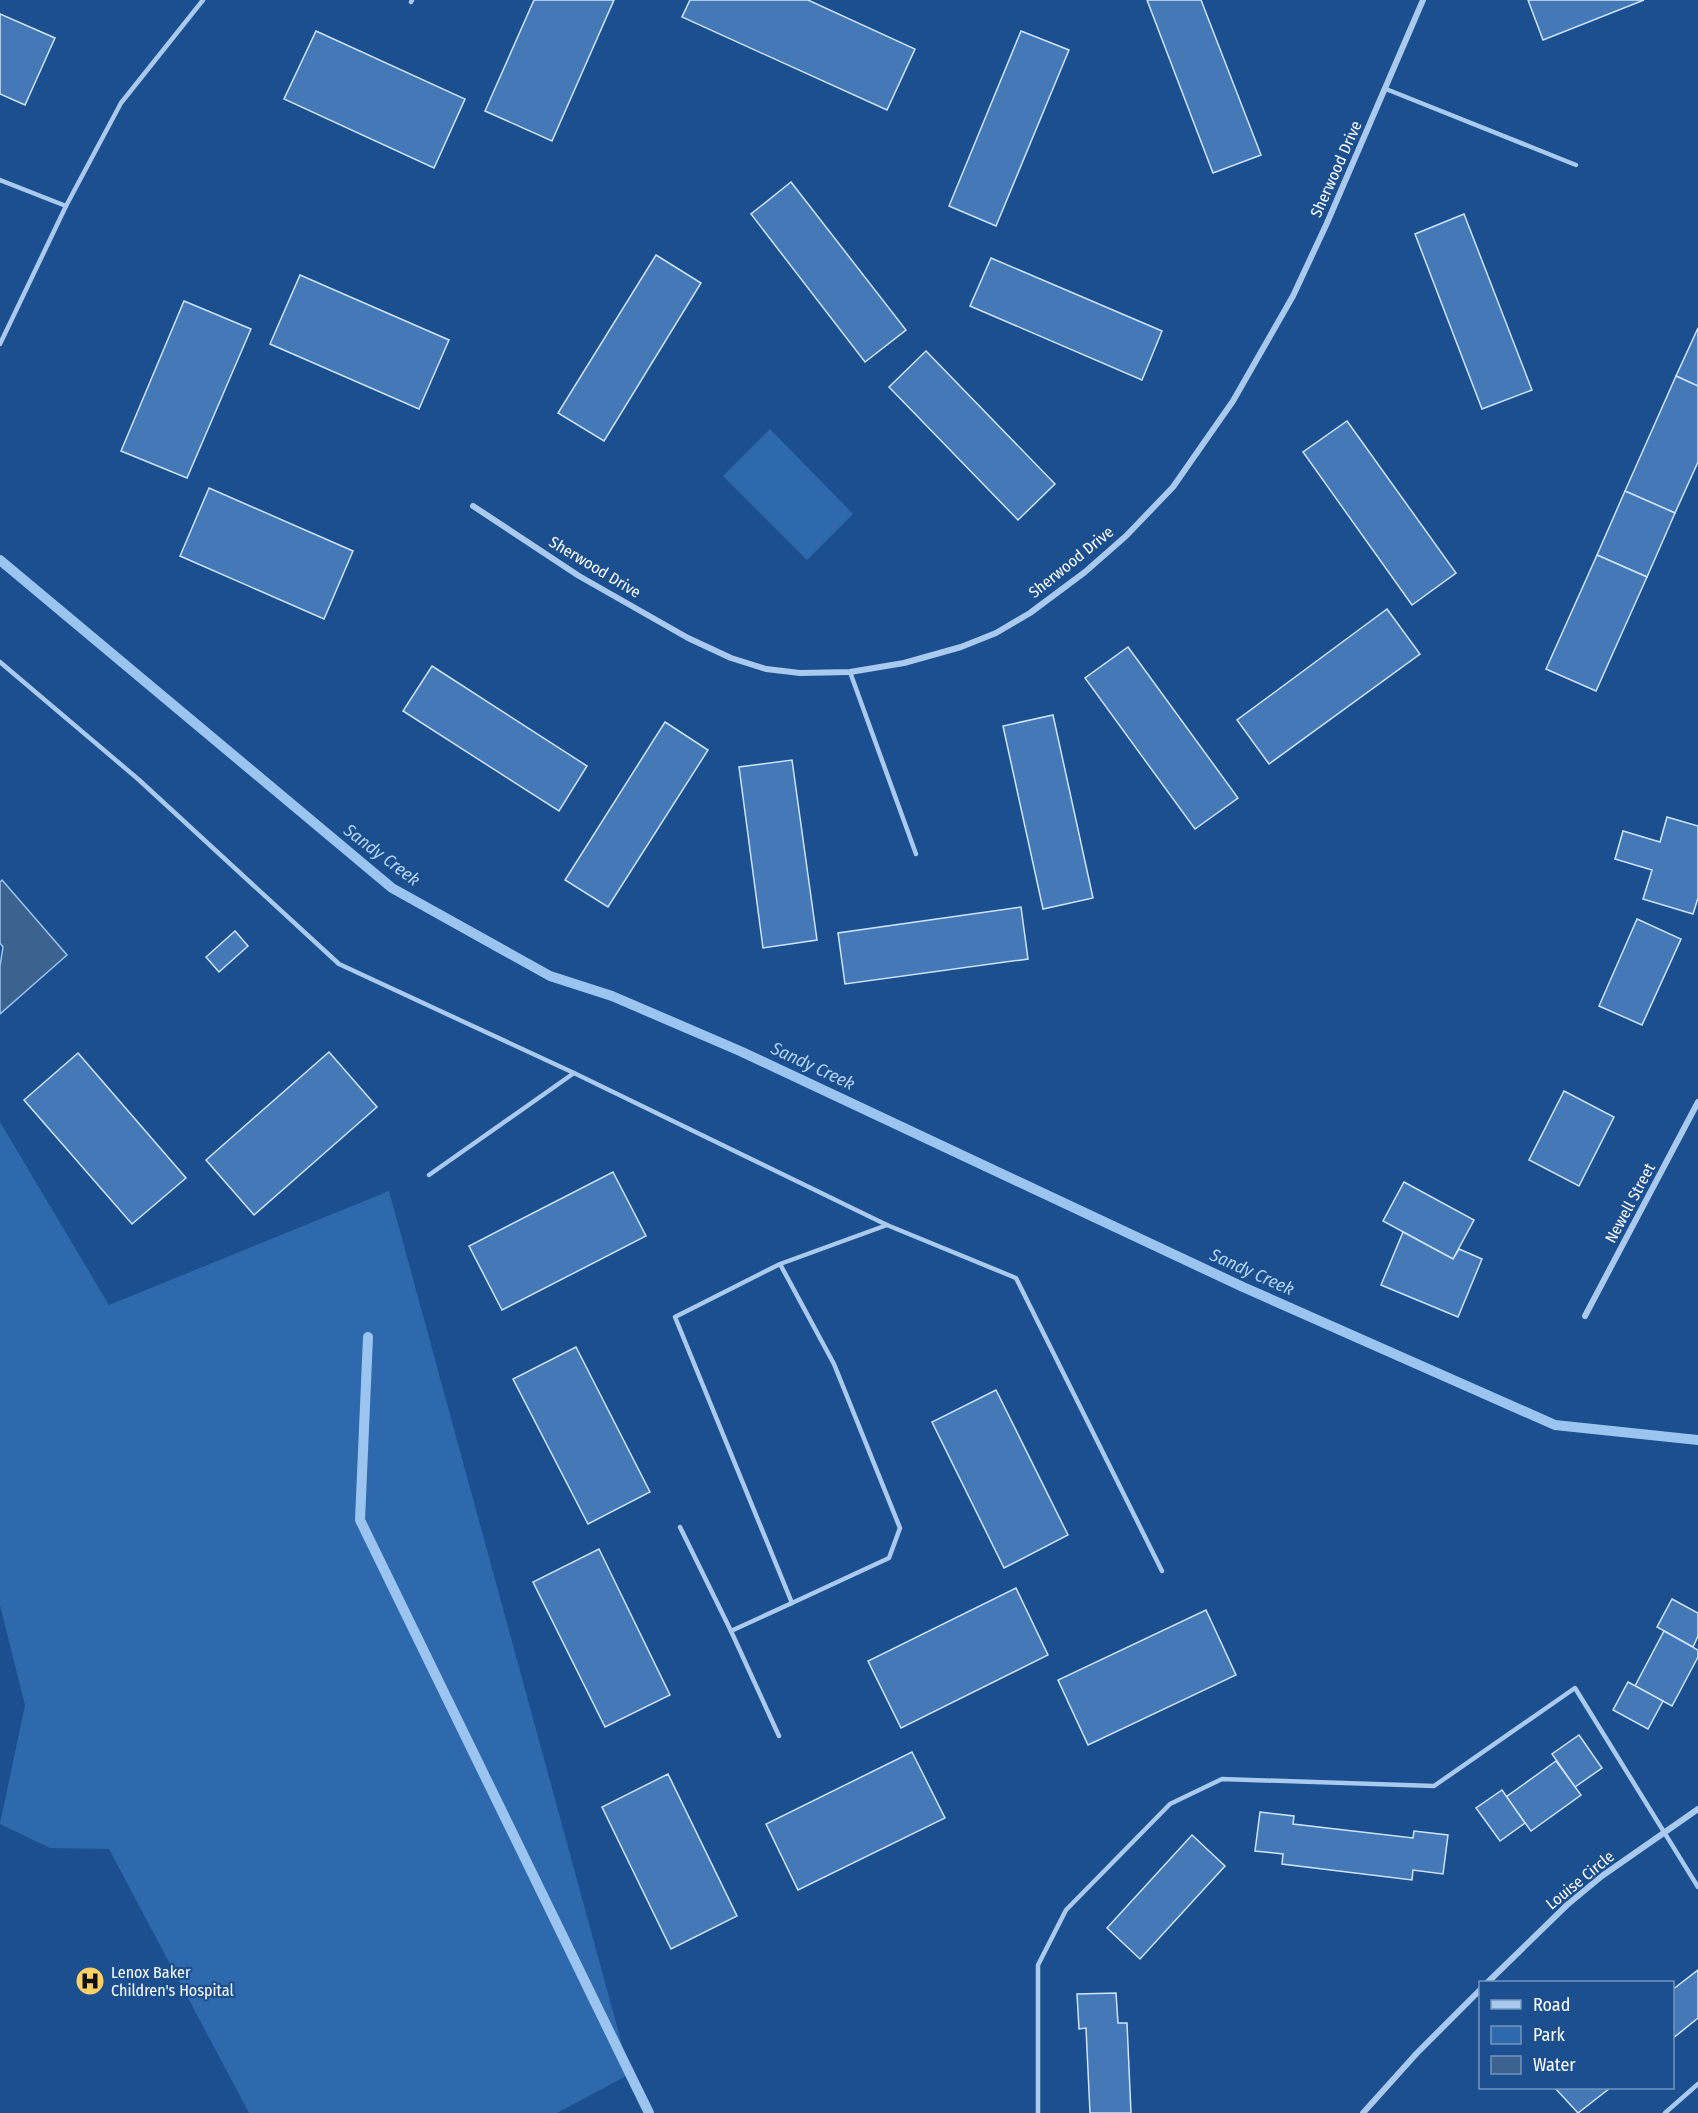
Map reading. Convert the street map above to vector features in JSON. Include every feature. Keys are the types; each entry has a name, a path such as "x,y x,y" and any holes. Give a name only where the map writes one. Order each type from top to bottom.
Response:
{"street":[{"name":"Sherwood Drive","path":"473,506 579,576 688,638 731,658 766,669 800,673 850,672 904,663 938,654 996,633 1030,613 1085,572 1126,536 1173,487 1233,401 1293,296 1386,89 1423,0"},
{"name":"Newell Street","path":"1585,1316 1698,1102"},
{"name":"Louise Circle","path":"1490,1981 1567,1905 1602,1876 1698,1809"},
{"path":"1364,2113 1417,2053 1479,1991"}],"lane":[{"path":"0,344 66,206 121,103 203,0"},
{"path":"1386,89 1576,165"},
{"path":"0,180 66,206"},
{"path":"0,662 138,779 339,964 574,1073 887,1225 1017,1278 1162,1571"},
{"path":"850,672 916,854"},
{"path":"429,1175 574,1073"},
{"path":"792,1603 675,1317 780,1264 887,1225"},
{"path":"731,1631 889,1558 900,1528 834,1364 780,1264"},
{"path":"680,1527 779,1736"},
{"path":"1038,2113 1038,1965 1066,1910 1170,1804 1221,1779 1434,1786 1575,1688 1698,1887"},
{"path":"1665,2113 1698,2085"}],"green space":[{"path":"770,429 853,514 807,560 723,476"},
{"path":"0,1122 109,1305 389,1191 630,2074 557,2113 249,2113 109,1849 50,1848 0,1824 25,1705 0,1605"}],"water":[{"path":"2,880 67,955 0,1014 0,966 3,947 0,943 0,882"}],"building":[{"path":"534,0 614,0 552,141 485,111"},
{"path":"690,0 808,0 915,49 887,110 682,17"},
{"path":"1147,0 1201,0 1261,155 1213,173"},
{"path":"1528,0 1644,0 1543,40"},
{"path":"0,14 55,38 25,105 0,94"},
{"path":"316,31 465,99 434,168 284,99"},
{"path":"1021,31 1069,50 996,226 949,206"},
{"path":"791,182 906,330 865,362 751,214"},
{"path":"1464,214 1532,390 1482,409 1415,234"},
{"path":"656,255 701,283 604,441 558,413"},
{"path":"991,258 1162,331 1142,380 970,306"},
{"path":"300,275 449,340 419,409 270,344"},
{"path":"184,301 251,329 187,478 121,451"},
{"path":"1698,328 1698,386 1676,376"},
{"path":"926,351 1055,484 1018,520 889,387"},
{"path":"1676,376 1698,386 1698,462 1675,513 1625,491"},
{"path":"1347,421 1456,573 1412,605 1303,452"},
{"path":"209,488 353,551 324,619 180,556"},
{"path":"1625,491 1675,513 1647,577 1597,555"},
{"path":"1597,555 1647,577 1596,691 1546,669"},
{"path":"1387,609 1420,654 1269,764 1237,720"},
{"path":"1128,647 1238,798 1195,829 1085,678"},
{"path":"432,666 587,766 559,811 403,711"},
{"path":"1053,715 1093,898 1043,909 1003,726"},
{"path":"665,722 708,750 608,907 565,880"},
{"path":"792,760 817,940 763,948 739,767"},
{"path":"1667,817 1698,826 1698,898 1693,914 1643,899 1652,870 1615,859 1623,831 1660,842"},
{"path":"1021,907 1028,959 845,984 838,933"},
{"path":"1637,919 1681,939 1642,1025 1599,1006"},
{"path":"235,931 248,946 219,972 206,957"},
{"path":"329,1052 377,1107 254,1215 206,1160"},
{"path":"78,1053 186,1178 132,1224 24,1100"},
{"path":"1564,1091 1614,1117 1579,1186 1529,1160"},
{"path":"613,1172 646,1236 502,1310 469,1246"},
{"path":"1404,1182 1474,1220 1453,1259 1383,1221"},
{"path":"1403,1232 1453,1259 1459,1249 1482,1259 1458,1317 1381,1285"},
{"path":"576,1347 650,1492 588,1524 513,1379"},
{"path":"996,1390 1068,1535 1004,1568 932,1422"},
{"path":"599,1549 670,1695 605,1727 533,1582"},
{"path":"1016,1588 1048,1655 901,1728 868,1661"},
{"path":"1672,1599 1698,1613 1698,1636 1693,1647 1657,1627"},
{"path":"1206,1610 1236,1675 1088,1745 1058,1680"},
{"path":"1664,1631 1698,1650 1698,1657 1672,1706 1635,1686"},
{"path":"1628,1682 1663,1701 1648,1729 1613,1710"},
{"path":"1579,1735 1602,1768 1575,1787 1552,1754"},
{"path":"912,1752 945,1818 798,1890 766,1824"},
{"path":"1556,1761 1581,1795 1531,1831 1506,1797"},
{"path":"668,1774 737,1916 671,1949 602,1807"},
{"path":"1502,1790 1525,1823 1500,1841 1476,1808"},
{"path":"1260,1812 1294,1816 1293,1824 1413,1838 1414,1831 1448,1835 1443,1874 1413,1870 1412,1880 1282,1864 1283,1854 1255,1851"},
{"path":"1192,1835 1225,1866 1140,1959 1107,1928"},
{"path":"1698,1970 1698,2018 1674,2037 1674,1988"},
{"path":"1116,1993 1118,2023 1127,2023 1131,2113 1090,2113 1086,2028 1079,2029 1077,1994"},
{"path":"1556,2089 1609,2089 1578,2113"}],"waterway":[{"name":"Sandy Creek","path":"0,560 392,888 550,976 612,996 740,1051 1243,1287 1555,1425 1698,1440"},
{"path":"368,1337 360,1520 649,2113"}],"place":[{"name":"Lenox Baker Children's Hospital","path":"90,1981"}]}
